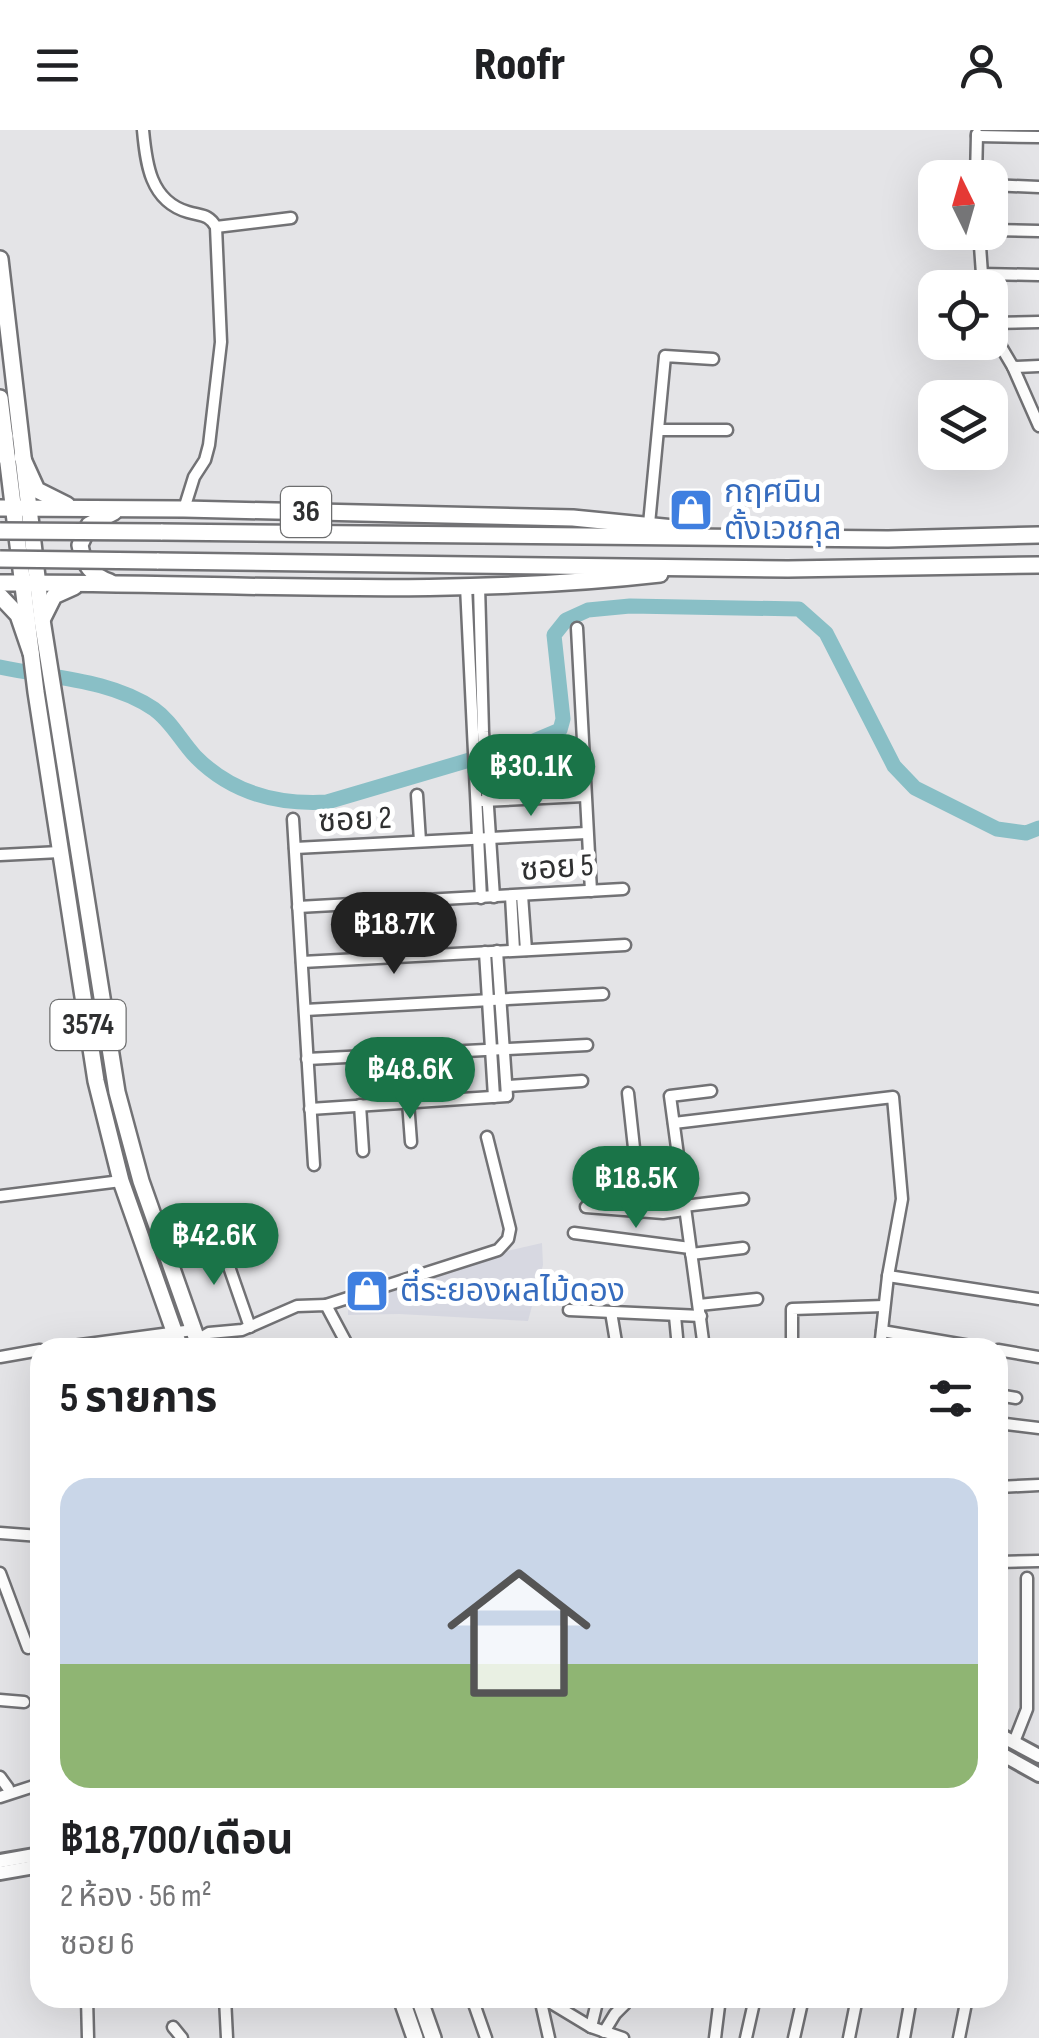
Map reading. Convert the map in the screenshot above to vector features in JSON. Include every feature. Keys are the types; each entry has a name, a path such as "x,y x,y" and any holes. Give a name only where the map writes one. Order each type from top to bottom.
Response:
{"main road":[{"name":"3574","path":"0,259 22,457 14,508"},
{"name":"3574","path":"0,398 14,508 42,620 36,692 96,1081 121,1181 176,1338"},
{"path":"0,455 4,436"},
{"path":"22,457 36,490 80,509"},
{"name":"36","path":"14,508 572,518 650,524 733,537"},
{"path":"118,585 94,575 82,558 80,545 90,525 120,510"},
{"name":"36","path":"0,530 888,539 1039,535"},
{"name":"36","path":"0,559 719,568 1039,564"},
{"name":"36","path":"0,583 228,588 473,586 634,578 719,568"},
{"name":"3574","path":"30,583 37,657 54,694 117,1092 141,1181 197,1338"},
{"path":"42,620 54,596 78,585"},
{"path":"0,596 18,616 37,657"},
{"path":"404,2008 415,2038"},
{"path":"422,2008 433,2038"}],"street":[{"path":"144,130 152,183 177,207 207,216 216,227 220,352 210,445 184,509"},
{"path":"976,160 977,133 1039,138"},
{"path":"1008,186 1039,187"},
{"path":"216,227 291,218"},
{"path":"1008,230 1039,231"},
{"path":"1008,274 1039,274"},
{"path":"1008,325 1039,322"},
{"path":"650,524 666,356 713,359"},
{"path":"1008,358 1039,426"},
{"path":"1013,367 1039,366"},
{"path":"659,430 727,430"},
{"path":"473,586 484,838 481,898"},
{"path":"577,628 591,891"},
{"path":"527,752 529,799"},
{"path":"417,794 420,841"},
{"path":"482,802 584,796"},
{"path":"293,819 314,1165"},
{"name":"ซอย 2","path":"295,848 586,833"},
{"path":"484,838 494,897"},
{"path":"0,855 60,852"},
{"name":"ซอย 5","path":"298,907 624,889"},
{"path":"516,896 520,950"},
{"path":"302,962 625,946"},
{"path":"491,952 497,1049 494,1096"},
{"path":"305,1010 603,994"},
{"path":"308,1060 586,1045"},
{"path":"497,1049 507,1091"},
{"path":"310,1109 494,1096 582,1081"},
{"path":"703,1338 670,1096 712,1091"},
{"path":"628,1093 641,1212"},
{"path":"674,1123 894,1097 902,1199 881,1338"},
{"path":"408,1102 411,1142"},
{"path":"360,1106 363,1150"},
{"path":"199,1338 250,1327 297,1306 326,1305 498,1250 508,1239 510,1229 488,1137"},
{"path":"0,1196 121,1181"},
{"path":"586,1208 641,1212 743,1199"},
{"path":"574,1234 690,1251 743,1248"},
{"path":"218,1235 250,1327"},
{"path":"888,1276 1039,1299"},
{"path":"569,1310 676,1316 757,1299"},
{"path":"326,1305 344,1338"},
{"path":"792,1338 792,1309 884,1306"},
{"path":"611,1312 615,1338"},
{"path":"676,1316 677,1338"},
{"path":"882,1331 923,1338"},
{"path":"0,1357 30,1352"},
{"path":"1008,1352 1039,1357"},
{"path":"1008,1397 1016,1398"},
{"path":"1008,1425 1039,1428"},
{"path":"1008,1486 1039,1485"},
{"path":"0,1533 30,1535"},
{"path":"1008,1562 1039,1561"},
{"path":"0,1572 28,1648"},
{"path":"1014,1742 1031,1702 1033,1602 1028,1578"},
{"path":"0,1700 24,1702"},
{"path":"1031,1702 1039,1715"},
{"path":"1008,1739 1039,1756"},
{"path":"1008,1758 1039,1775"},
{"path":"0,1777 3,1792 30,1784"},
{"path":"0,1861 30,1856"},
{"path":"0,1873 30,1868"},
{"path":"88,2008 88,2038"},
{"path":"226,2008 227,2038"},
{"path":"476,2008 486,2038"},
{"path":"544,2008 549,2038"},
{"path":"558,2008 590,2028 623,2038"},
{"path":"590,2028 595,2008"},
{"path":"604,2032 621,2008"},
{"path":"714,2038 718,2008"},
{"path":"746,2038 753,2008"},
{"path":"794,2038 801,2008"},
{"path":"850,2038 854,2008"},
{"path":"904,2038 910,2008"},
{"path":"959,2038 964,2008"},
{"path":"174,2027 182,2038"}],"shaded area":[{"path":"542,1243 543,1265 528,1321 348,1315 348,1302"}],"waterway":[{"path":"0,667 119,691 154,709 195,756 239,788 272,799 327,802 560,730 563,719 554,635 566,620 588,610 630,606 799,609 826,633 894,766 915,788 997,829 1026,833 1039,828"}],"place":[{"name":"กฤศนิน ตั้งเวชกุล","path":"691,510"},
{"name":"ตี๋ระยองผลไม้ดอง","path":"367,1291"}]}
